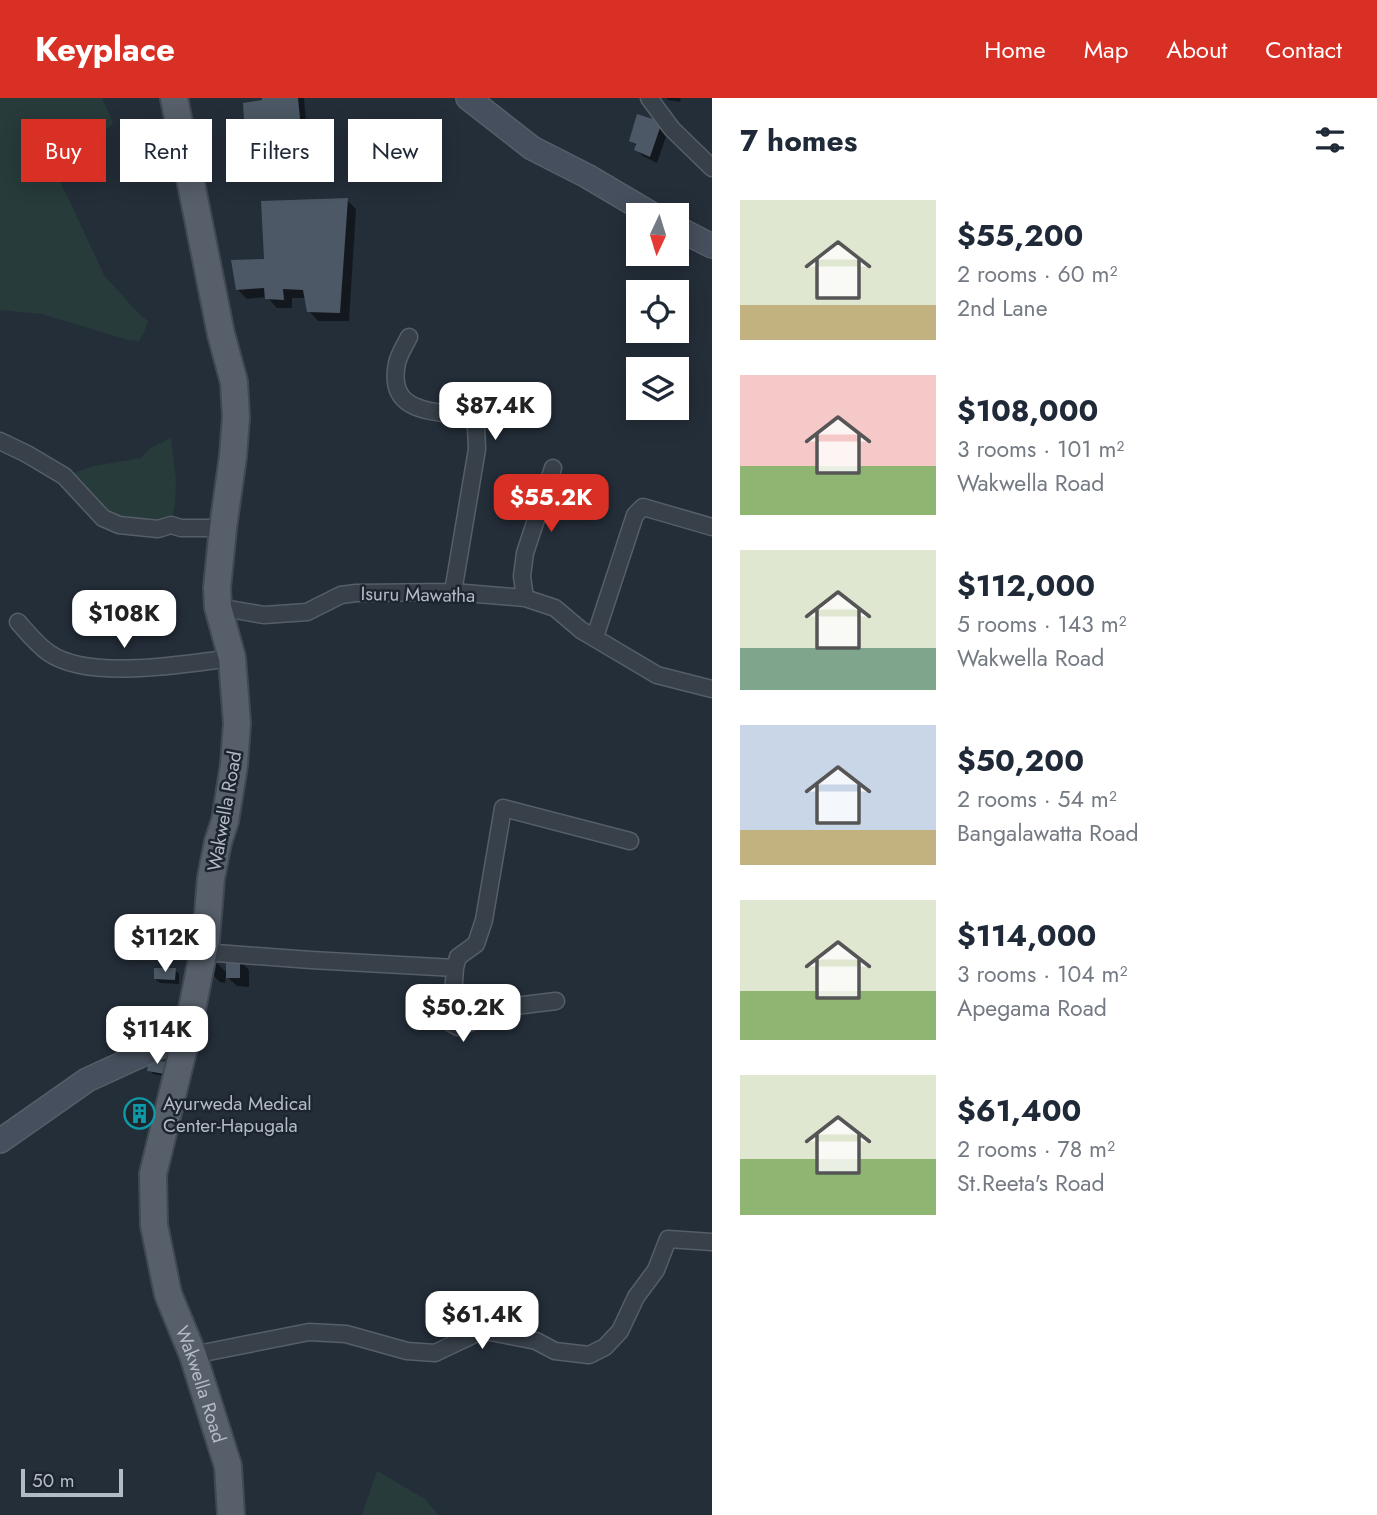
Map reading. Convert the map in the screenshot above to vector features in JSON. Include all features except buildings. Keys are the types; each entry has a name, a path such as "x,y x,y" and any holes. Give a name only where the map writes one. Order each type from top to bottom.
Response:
{"main road":[{"name":"Wakwella Road","path":"174,98 221,334 234,382 236,416 233,456 217,588 218,607 232,659 237,723 234,765 225,821 211,878 206,939 187,1034 153,1174 154,1225 168,1294 193,1355 229,1466 231,1515"}],"street":[{"path":"468,98 532,148 633,203"},
{"path":"649,98 671,129 712,168"},
{"path":"690,235 712,246"},
{"path":"409,337 397,362 396,389 406,403 427,411 468,416 477,426 477,449 453,592"},
{"path":"0,441 64,476 103,517 119,525 159,529 171,525 181,528 223,528"},
{"path":"525,598 525,553 553,468"},
{"path":"602,642 635,515 643,507 712,527"},
{"name":"Isuru Mawatha","path":"218,607 264,615 307,612 341,595 356,593 453,592 525,598 555,608 581,630 657,675 711,693"},
{"path":"18,622 49,653 74,664 101,668 148,669 232,659"},
{"path":"556,1001 515,1006 458,1027 451,1023 455,968 458,957 476,944 484,920 503,808 630,841"},
{"path":"203,952 455,968"},
{"path":"0,1142 87,1080 187,1034"},
{"path":"193,1355 309,1332 346,1334 407,1351 435,1353 477,1333 491,1332 536,1341 555,1351 589,1355 605,1347 620,1331 636,1297 656,1270 668,1239 712,1242"}],"green space":[{"path":"0,98 102,98 113,123 106,129 106,119 21,119 21,182 61,182 104,275 148,321 145,330 139,341 128,340 42,314 0,310"},
{"path":"171,438 176,479 171,525 119,525 64,476 94,466 141,458 149,449"},
{"path":"377,1471 425,1499 438,1515 362,1515"}],"place":[{"name":"Ayurweda Medical Center-Hapugala","path":"140,1114"}]}
